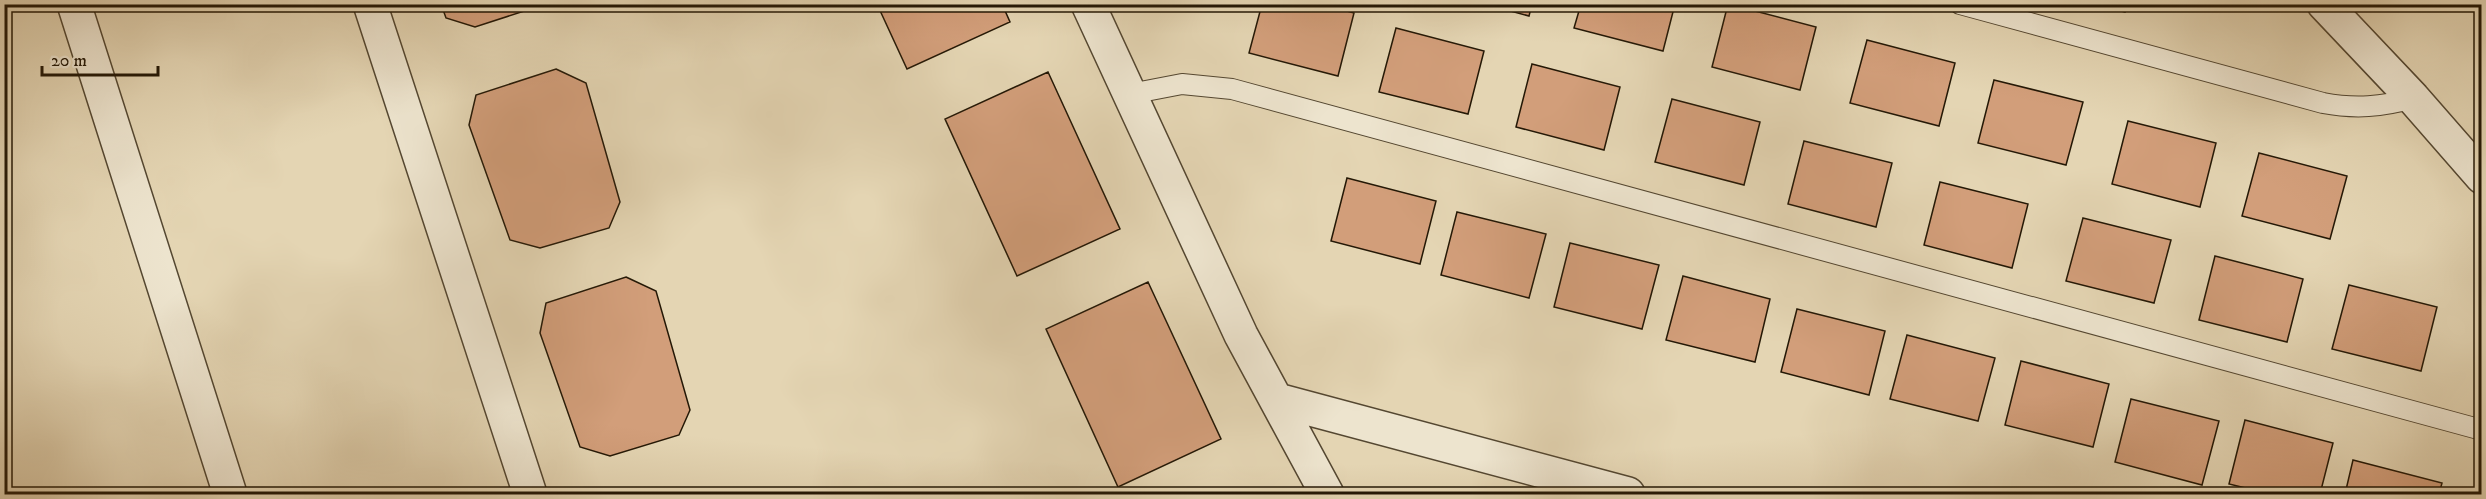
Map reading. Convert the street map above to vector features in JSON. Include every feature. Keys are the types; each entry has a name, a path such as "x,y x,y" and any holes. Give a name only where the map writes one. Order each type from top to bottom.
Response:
{"street":[{"path":"74,4 230,495"},
{"path":"370,4 530,495"},
{"path":"1088,4 1241,335 1328,495"},
{"path":"2324,4 2413,98 2481,177"},
{"path":"1277,400 1629,495"}],"lane":[{"path":"1960,4 2323,103 2348,107 2374,107 2413,98"},
{"path":"1130,94 1182,84 1232,89 2481,430"}],"building":[{"path":"441,4 546,4 475,27 446,18"},
{"path":"877,4 1002,4 1010,22 907,69"},
{"path":"1262,4 1322,4 1354,13 1338,76 1249,53"},
{"path":"1485,4 1532,4 1529,16"},
{"path":"1581,4 1675,4 1663,51 1574,28"},
{"path":"1728,4 1816,27 1800,90 1712,67"},
{"path":"2096,4 2127,4 2125,12"},
{"path":"1396,28 1484,51 1468,114 1379,92"},
{"path":"1867,40 1955,63 1939,126 1850,103"},
{"path":"1532,64 1620,87 1604,150 1516,127"},
{"path":"556,69 586,83 620,202 609,228 540,248 510,240 469,125 476,95"},
{"path":"1048,72 1120,229 1017,276 945,119"},
{"path":"1994,80 2083,102 2066,165 1978,143"},
{"path":"1672,99 1760,122 1744,185 1655,162"},
{"path":"2128,121 2216,143 2200,207 2112,184"},
{"path":"1804,141 1892,163 1876,227 1788,204"},
{"path":"2259,153 2347,176 2330,239 2242,216"},
{"path":"1347,178 1436,201 1420,264 1331,241"},
{"path":"1940,182 2028,204 2012,268 1924,245"},
{"path":"1457,212 1546,234 1529,298 1441,275"},
{"path":"2083,218 2171,240 2154,303 2066,281"},
{"path":"1570,243 1659,265 1642,329 1554,307"},
{"path":"2215,256 2303,279 2287,342 2199,320"},
{"path":"1683,276 1770,299 1755,362 1666,340"},
{"path":"626,277 656,291 690,410 679,435 610,456 580,447 540,333 546,303"},
{"path":"1148,282 1221,439 1118,487 1046,329"},
{"path":"2349,285 2437,307 2421,371 2332,349"},
{"path":"1797,309 1885,331 1869,395 1781,372"},
{"path":"1907,335 1995,358 1978,421 1890,399"},
{"path":"2021,361 2109,384 2093,447 2005,425"},
{"path":"2131,399 2219,421 2202,485 2115,462"},
{"path":"2245,420 2333,443 2320,494 2270,494 2229,484"},
{"path":"2353,460 2442,483 2439,494 2345,494"},
{"path":"2473,488 2482,491 2482,494 2471,494"},
{"path":"702,490 711,494 687,494"}]}
